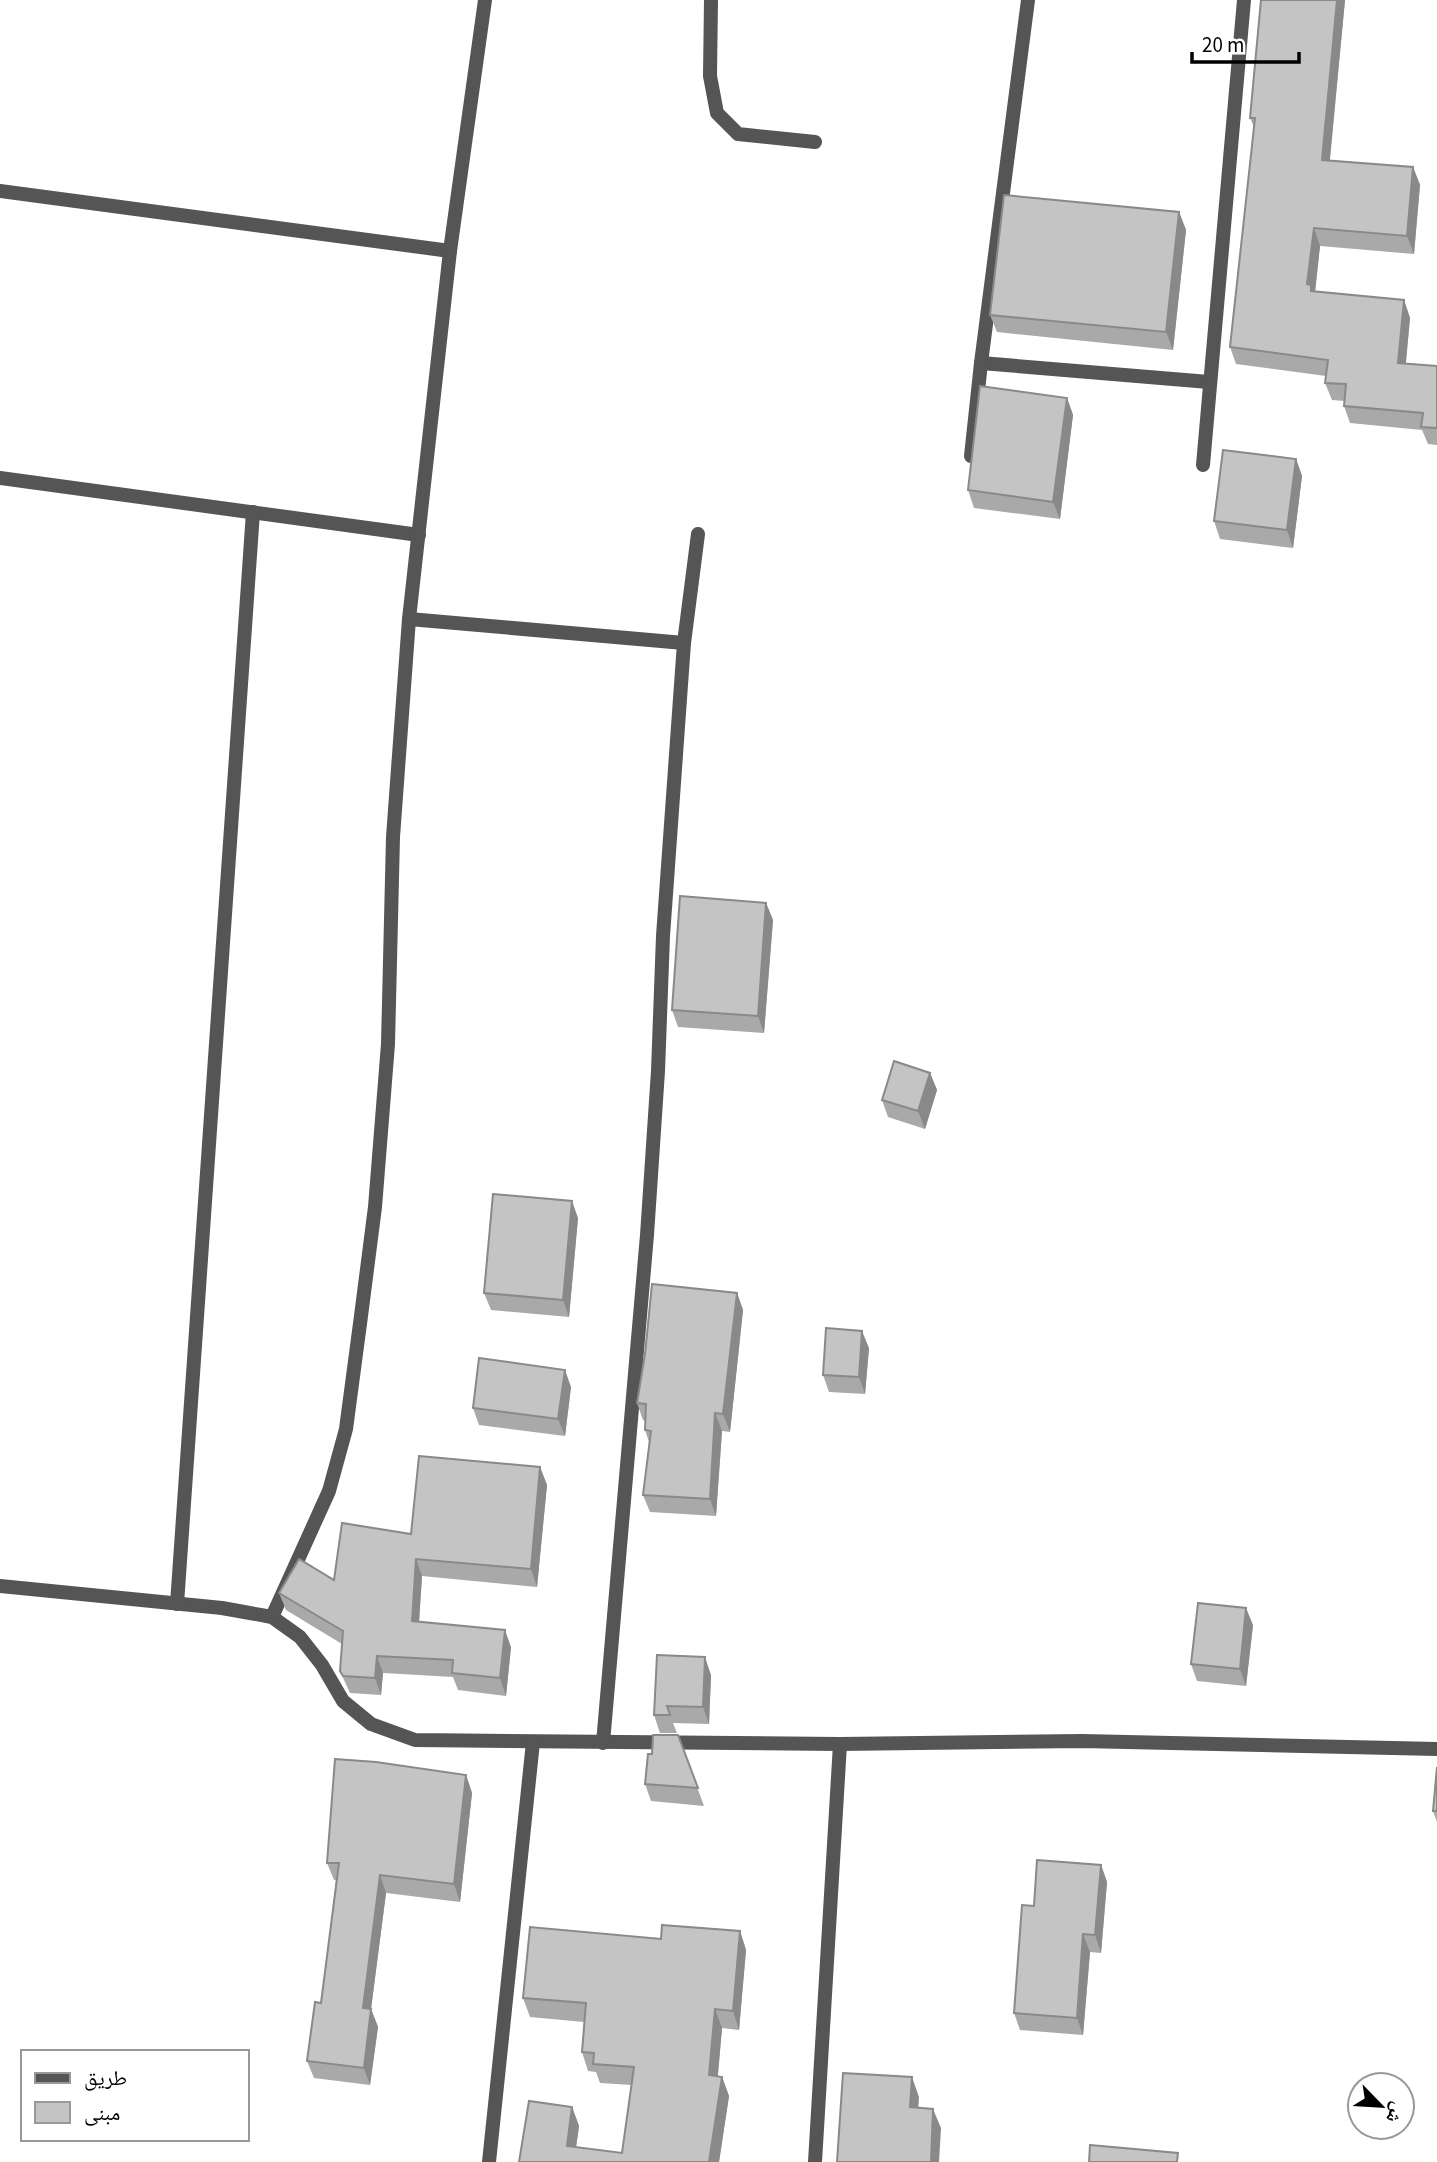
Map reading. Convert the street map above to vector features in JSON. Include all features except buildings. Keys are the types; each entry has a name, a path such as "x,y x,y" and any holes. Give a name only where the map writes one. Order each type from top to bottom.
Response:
{"street":[{"path":"272,1618 329,1491 346,1429 375,1207 388,1044 393,836 409,619 450,251 485,0"},
{"path":"711,0 710,76 717,113 738,134 815,142"},
{"path":"971,456 1028,0"},
{"path":"1203,465 1244,0"},
{"path":"0,191 450,251"},
{"path":"981,363 1209,382"},
{"path":"0,478 418,535"},
{"path":"177,1604 253,512"},
{"path":"603,1743 648,1235 663,936 684,643 698,534"},
{"path":"409,619 684,643"},
{"path":"0,1586 222,1608 272,1618 300,1637 322,1665 343,1701 371,1724 415,1740 840,1744 1082,1741 1437,1749"},
{"path":"489,2162 533,1742"},
{"path":"815,2162 840,1744"}]}
